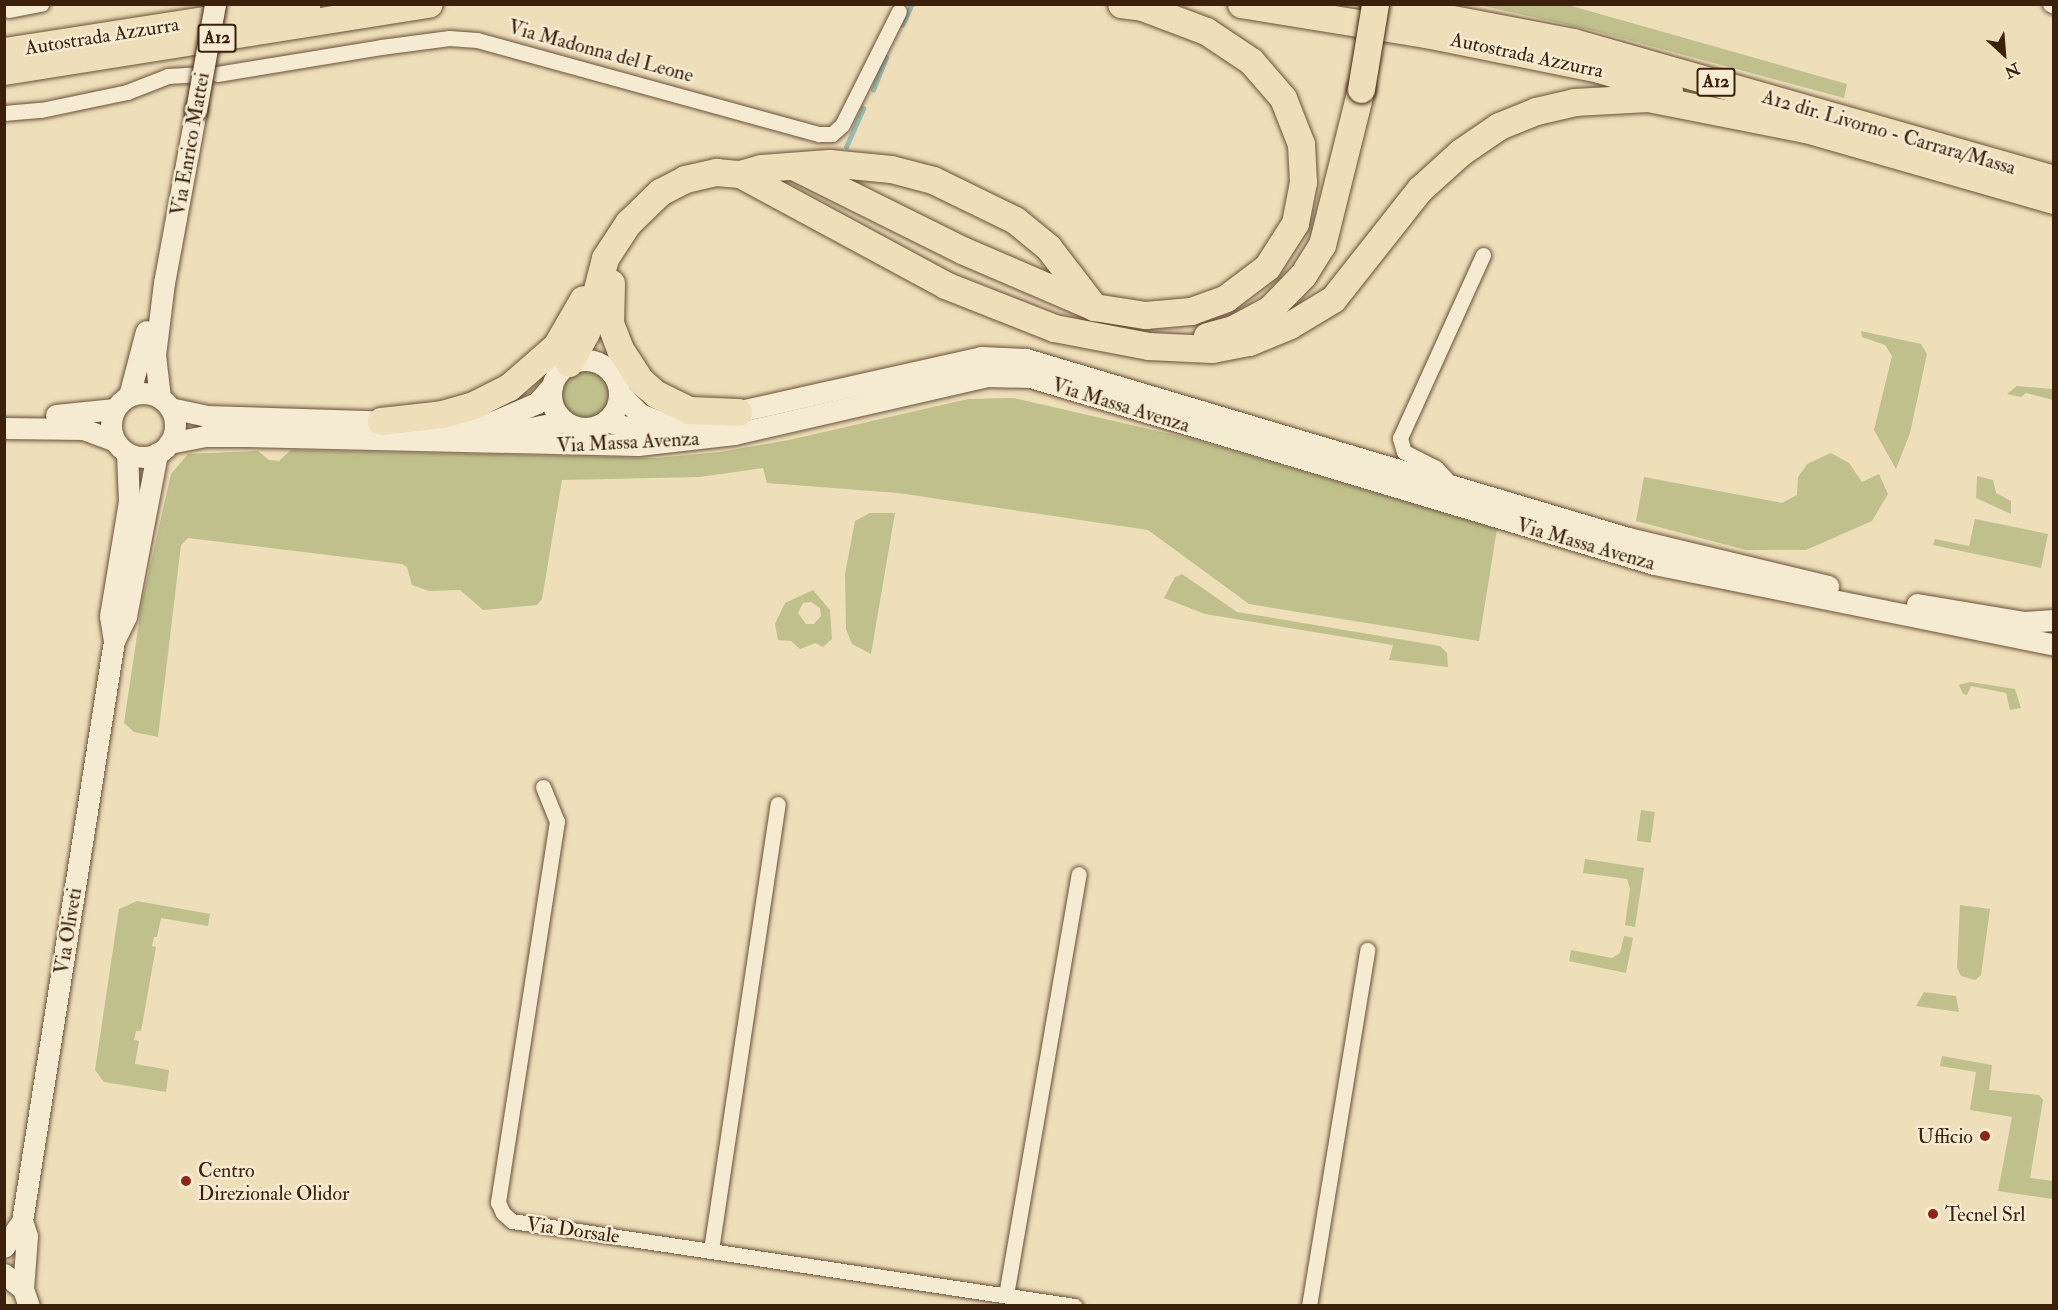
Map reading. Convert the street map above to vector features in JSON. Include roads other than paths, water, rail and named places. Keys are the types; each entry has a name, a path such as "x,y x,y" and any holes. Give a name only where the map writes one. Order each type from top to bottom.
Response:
{"highway":[{"name":"Autostrada Azzurra","path":"4,51 306,4"},
{"name":"Autostrada Azzurra","path":"4,71 429,4"},
{"path":"381,421 442,414 473,405 509,387 535,368 571,325 597,259 641,207 685,179 716,172 741,174 761,168 829,163 891,169 933,180 1015,220 1048,247 1094,307 1145,315 1191,311 1226,298 1267,267 1295,223 1304,182 1301,144 1283,98 1251,61 1206,31 1142,7 1121,4"},
{"name":"Autostrada Azzurra","path":"1241,4 1426,34 1599,69 1809,130"},
{"path":"1156,347 1233,329 1270,309 1303,275 1322,245 1361,89 1375,4"},
{"name":"A12 dir. Livorno - Carrara/Massa","path":"1375,4 1573,42 2054,179"},
{"path":"1445,4 1573,42"},
{"path":"741,174 945,285 1054,328 1156,347 1212,349 1249,342 1290,325 1332,299 1436,174 1499,126 1536,111 1574,102 1648,98 1744,120 1809,130"},
{"name":"A12","path":"1809,130 2054,200"},
{"path":"792,165 962,250 1151,334 1197,338"},
{"path":"569,363 586,332 605,258 617,238"},
{"path":"615,382 602,348 600,325 617,238"},
{"path":"617,238 610,322 629,366 641,381 672,403 689,410 738,412"}],"main road":[{"name":"Via Enrico Mattei","path":"165,403 155,355 164,283 215,4"},
{"name":"Via Enrico Mattei","path":"122,403 148,321 164,283"},
{"name":"Via Massa Avenza","path":"615,382 640,414 666,424 698,422 981,357 1026,359 1711,561 1955,610 2024,622 2054,621"},
{"path":"4,416 73,415 122,403 139,393 207,416 490,423 537,403 552,386 560,370 569,363 592,360 615,382 613,413 606,421 587,428 564,422 507,434 441,440"},
{"name":"Via Massa Avenza","path":"4,428 83,429 121,446 137,457 205,436 441,440 603,446 687,441 772,426 987,376 1030,377 1440,503 1654,564 2054,645"},
{"path":"552,386 551,401 564,422"},
{"path":"121,446 111,430 122,403"},
{"path":"163,448 175,426 165,403"},
{"path":"606,421 687,441"},
{"name":"Via Oliveti","path":"114,641 110,616 129,501 121,446"},
{"name":"Via Oliveti","path":"4,1247 22,1221 114,641 126,616 163,448"},
{"name":"Via Oliveti","path":"22,1221 27,1236 29,1300"},
{"path":"4,1274 29,1300"}],"street":[{"path":"9,10 41,4"},
{"name":"Via Madonna del Leone","path":"217,74 381,46 449,38 477,40 819,134 832,134 842,125 899,11"},
{"path":"4,113 41,110 126,92 168,76 190,75"},
{"path":"1452,484 1436,468 1404,452 1400,438 1482,255"},
{"name":"Via Dorsale","path":"543,787 557,821 498,1202 512,1221 1075,1305"},
{"path":"711,1250 778,804"},
{"path":"1006,1295 1079,874"},
{"path":"1309,1305 1367,950"}],"waterway":[{"path":"902,25 912,4"},
{"path":"873,90 886,58"},
{"path":"846,147 863,109"}],"place":[{"name":"Ufficio","path":"1985,1136"},
{"name":"Centro Direzionale Olidor","path":"186,1181"},
{"name":"Tecnel Srl","path":"1933,1214"}]}
